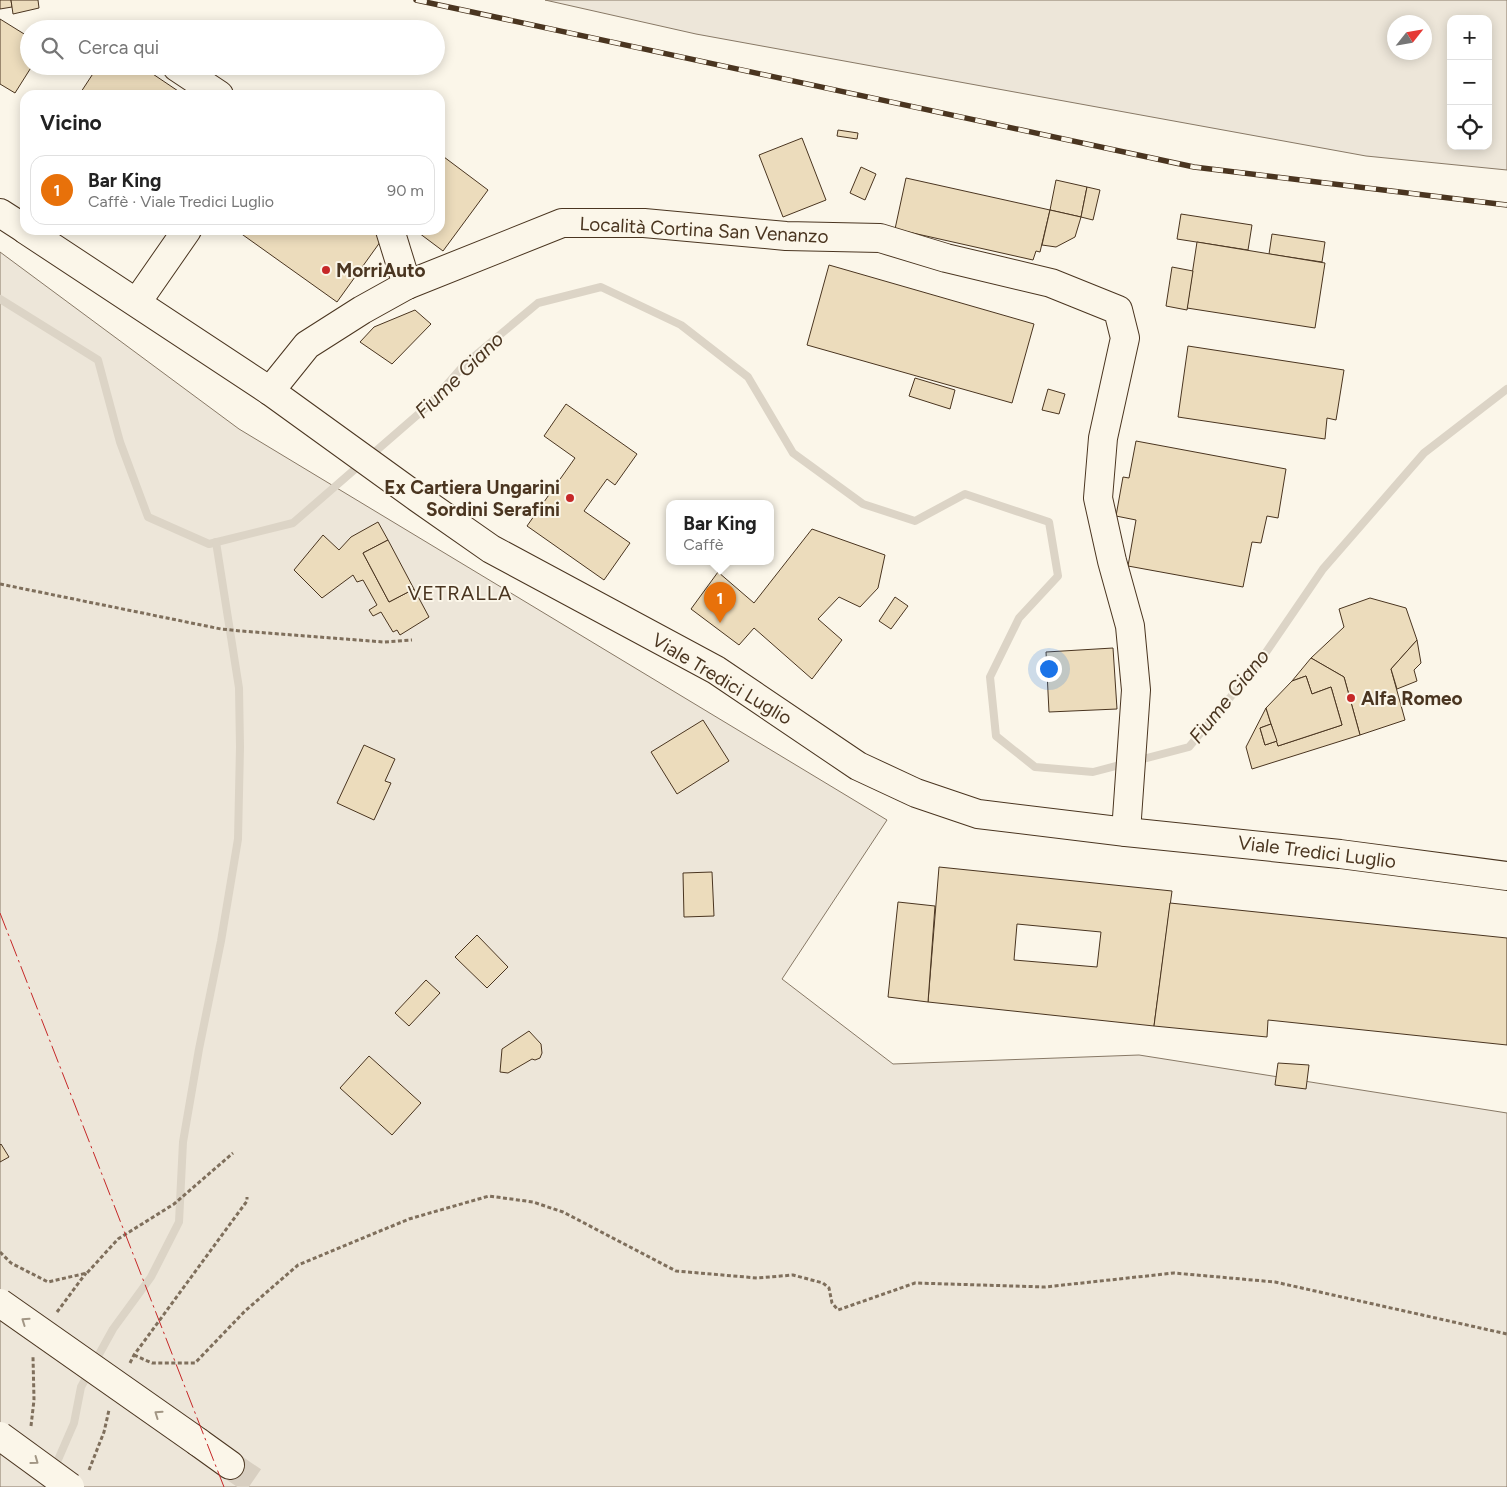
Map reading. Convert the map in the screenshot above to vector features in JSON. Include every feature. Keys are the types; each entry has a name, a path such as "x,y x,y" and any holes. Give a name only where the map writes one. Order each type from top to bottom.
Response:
{"main road":[{"path":"189,75 212,90"},
{"path":"0,213 20,227"},
{"name":"Località Cortina San Venanzo","path":"270,391 307,345 362,310 408,286 562,223 644,223 786,236 880,238 946,258 1051,283 1118,310 1125,338 1104,438 1098,498 1112,561 1130,626 1136,690 1126,832"},
{"path":"33,235 270,391"},
{"path":"137,302 184,235"},
{"path":"392,235 408,286"},
{"name":"Viale Tredici Luglio","path":"270,391 491,549 716,670 858,766 916,792 978,814 1126,832 1340,854 1507,876"},
{"path":"0,1303 230,1465"},
{"path":"0,1436 78,1482"}],"path":[{"path":"0,584 241,632 384,642 412,640"},
{"path":"57,1312 87,1273 118,1239 189,1193 233,1153"},
{"path":"134,1355 152,1363 195,1363 245,1311 298,1265 409,1219 489,1196 533,1202 563,1212 676,1271 757,1278 793,1275 823,1283 829,1288 832,1303 838,1310 916,1283 1045,1287 1174,1273 1275,1282 1507,1334"},
{"path":"126,1370 134,1355 247,1201 247,1197"},
{"path":"0,1252 11,1263 48,1282 87,1273"},
{"path":"30,1429 34,1400 33,1353"},
{"path":"78,1482 104,1432 109,1408"}],"shaded area":[{"path":"545,0 1507,0 1507,170 1366,156 696,34"},
{"path":"0,252 239,429 887,820 782,979 893,1064 1139,1055 1507,1113 1507,1487 0,1487"}],"building":[{"path":"0,0 11,0 12,7 0,9"},
{"path":"11,0 38,0 39,8 13,14"},
{"path":"0,19 20,31 20,75 26,75 15,93 0,84"},
{"path":"92,75 154,75 177,90 82,90"},
{"path":"838,130 858,133 857,139 837,136"},
{"path":"802,138 826,200 783,217 759,155"},
{"path":"445,158 488,190 443,251 422,235 445,235"},
{"path":"861,167 876,174 865,200 850,193"},
{"path":"906,178 1050,210 1040,252 1036,251 1033,260 895,229"},
{"path":"1056,180 1087,187 1081,217 1050,210"},
{"path":"1087,187 1100,190 1093,220 1081,217"},
{"path":"1050,210 1081,217 1075,237 1056,247 1042,245"},
{"path":"1181,214 1252,225 1248,250 1177,239"},
{"path":"1272,234 1325,242 1322,262 1269,254"},
{"name":"MorriAuto","path":"243,235 379,235 383,238 337,302"},
{"path":"1197,242 1325,263 1315,328 1187,308"},
{"path":"829,265 1034,324 1012,403 807,345"},
{"path":"1172,267 1193,271 1187,310 1166,306"},
{"path":"415,310 431,324 392,364 360,342 374,327"},
{"path":"1188,346 1344,370 1336,420 1327,418 1325,439 1178,417"},
{"path":"915,378 955,390 950,409 909,396"},
{"path":"1048,389 1065,394 1059,414 1042,410"},
{"name":"Ex Cartiera Ungarini Sordini Serafini","path":"566,404 637,454 615,485 607,479 584,511 630,543 604,580 527,526 575,458 544,436"},
{"path":"1136,441 1286,469 1278,518 1267,516 1261,543 1252,542 1243,587 1128,566 1136,520 1116,516 1123,477 1129,478"},
{"path":"378,522 388,540 363,553 389,602 414,589 429,617 400,635 397,630 393,632 381,612 373,616 369,610 377,605 363,580 357,582 353,575 322,598 294,570 323,535 339,550 351,537"},
{"path":"812,529 885,555 878,588 860,607 839,597 818,619 842,640 812,679 754,628 739,645 691,609 718,572 754,603"},
{"path":"388,540 414,589 389,602 363,553"},
{"path":"895,597 908,606 891,629 879,621"},
{"path":"1370,598 1406,608 1417,640 1391,669 1405,720 1360,735 1344,677 1311,658 1344,627 1339,609"},
{"path":"1417,640 1421,663 1414,670 1417,681 1397,689 1391,669"},
{"path":"1113,648 1117,709 1049,712 1046,652"},
{"path":"1311,658 1344,677 1360,735 1252,769 1246,747 1266,708 1271,724 1260,728 1265,745 1277,741 1278,746 1342,725 1331,687 1312,694 1306,676 1292,681"},
{"path":"1306,676 1312,694 1331,687 1342,725 1278,746 1266,708 1292,681"},
{"path":"703,720 729,761 677,794 651,752"},
{"path":"1271,724 1277,741 1265,745 1260,728"},
{"path":"364,745 395,759 385,781 391,783 374,820 337,803"},
{"path":"939,867 1172,891 1154,1026 928,1002","holes":["1017,924 1101,932 1097,967 1014,960"]},
{"path":"712,872 714,916 684,917 683,873"},
{"path":"898,902 935,906 928,1002 888,997"},
{"path":"1170,903 1507,938 1507,1045 1268,1020 1267,1037 1154,1026"},
{"path":"477,935 508,967 487,988 455,957"},
{"path":"426,980 440,993 409,1026 395,1013"},
{"path":"529,1031 541,1044 542,1053 540,1058 532,1059 508,1073 500,1072 502,1049"},
{"path":"369,1056 421,1103 392,1135 340,1088"},
{"path":"1278,1063 1309,1065 1306,1089 1275,1085"},
{"path":"0,1145 9,1157 0,1162"}],"waterway":[{"name":"Fiume Giano","path":"0,299 98,360 120,442 148,517 209,544 293,523 430,404 465,364 538,303 601,287 681,325 748,377 793,453 863,504 915,521 965,494 1049,522 1058,576 1019,618 990,677 996,736 1035,767 1093,772 1189,747 1258,664 1323,569 1424,453 1507,389"},
{"path":"54,1469 74,1423 81,1387 113,1329 151,1277 179,1222 183,1142 238,839 239,688 216,542"}],"tunnel":[{"path":"230,1465 262,1487"}],"railway":[{"path":"416,0 1194,167 1507,205"}],"power":[{"path":"0,913 224,1487"}],"place":[{"name":"MorriAuto","path":"326,270"},
{"name":"Ex Cartiera Ungarini Sordini Serafini","path":"570,498"},
{"name":"Bar King","path":"720,623"},
{"name":"Alfa Romeo","path":"1351,698"}],"district":[{"name":"VETRALLA","path":"460,593"}]}
